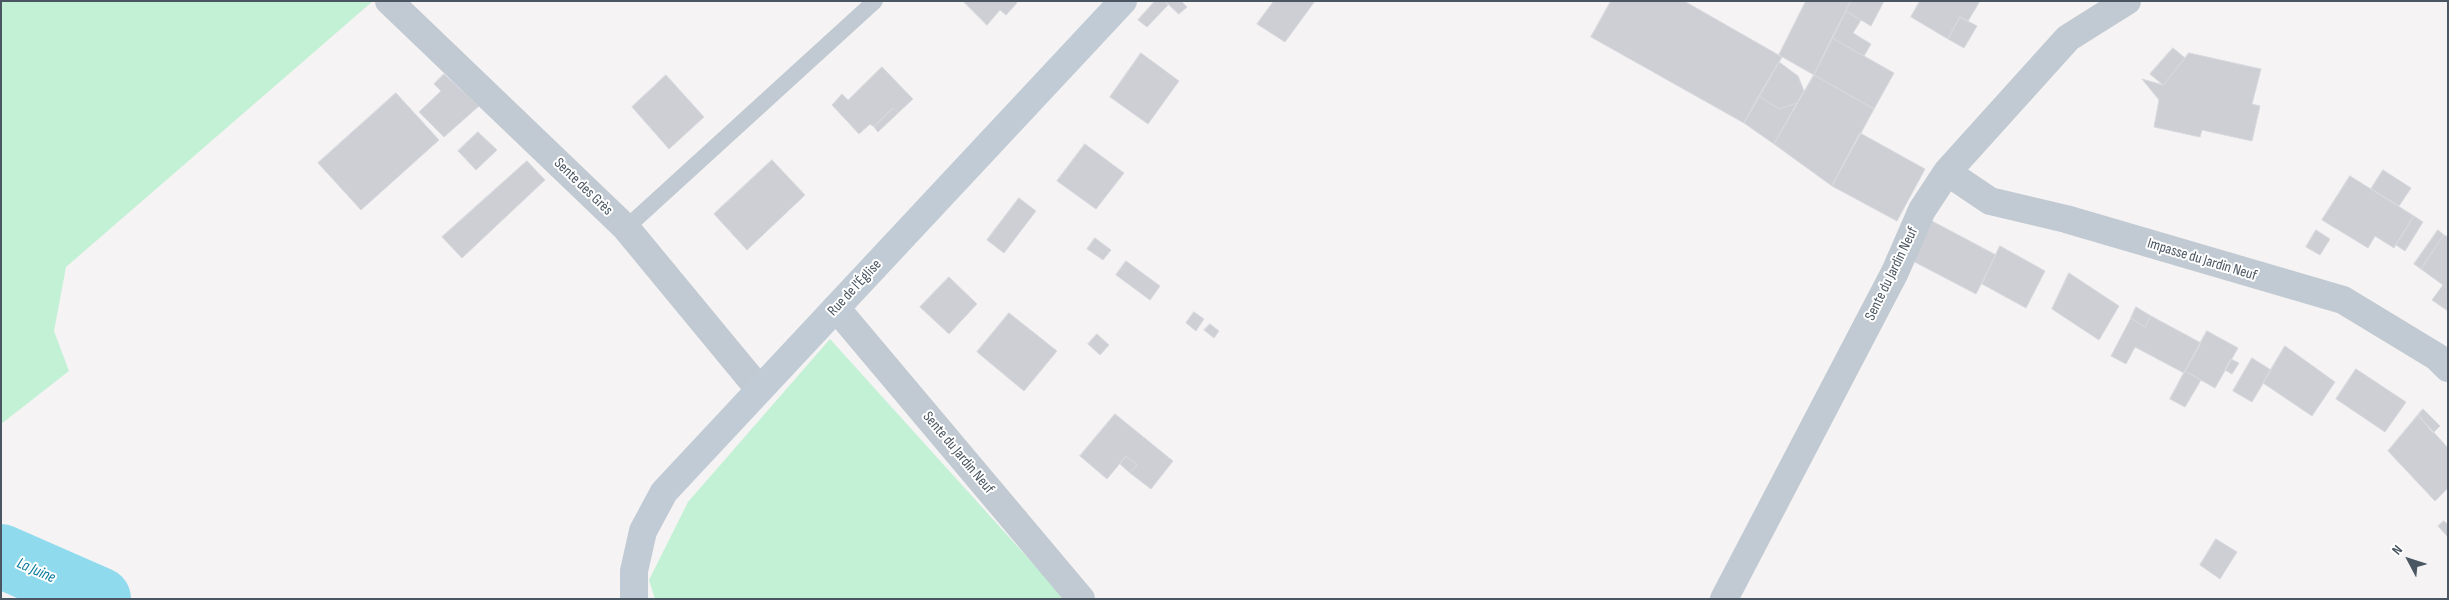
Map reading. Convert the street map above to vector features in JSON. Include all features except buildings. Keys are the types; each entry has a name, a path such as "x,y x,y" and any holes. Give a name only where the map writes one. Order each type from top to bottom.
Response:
{"street":[{"name":"Sente des Grès","path":"389,1 626,228 758,390"},
{"name":"Rue de l'Église","path":"634,599 634,571 643,531 664,492 1123,1"},
{"name":"Sente du Jardin Neuf","path":"1724,599 1895,272 1922,210 1947,172 2068,38 2126,1"},
{"name":"Impasse du Jardin Neuf","path":"1947,172 1990,201 2066,219 2343,300 2436,357 2448,368"},
{"name":"Sente du Jardin Neuf","path":"836,308 1081,599"}],"lane":[{"path":"626,228 875,1"}],"green space":[{"path":"1,1 373,1 66,267 54,331 69,371 1,424"},
{"path":"830,339 1065,599 655,599 649,580 688,502"}],"waterway":[{"name":"La Juine","path":"1,556 99,599"}]}
